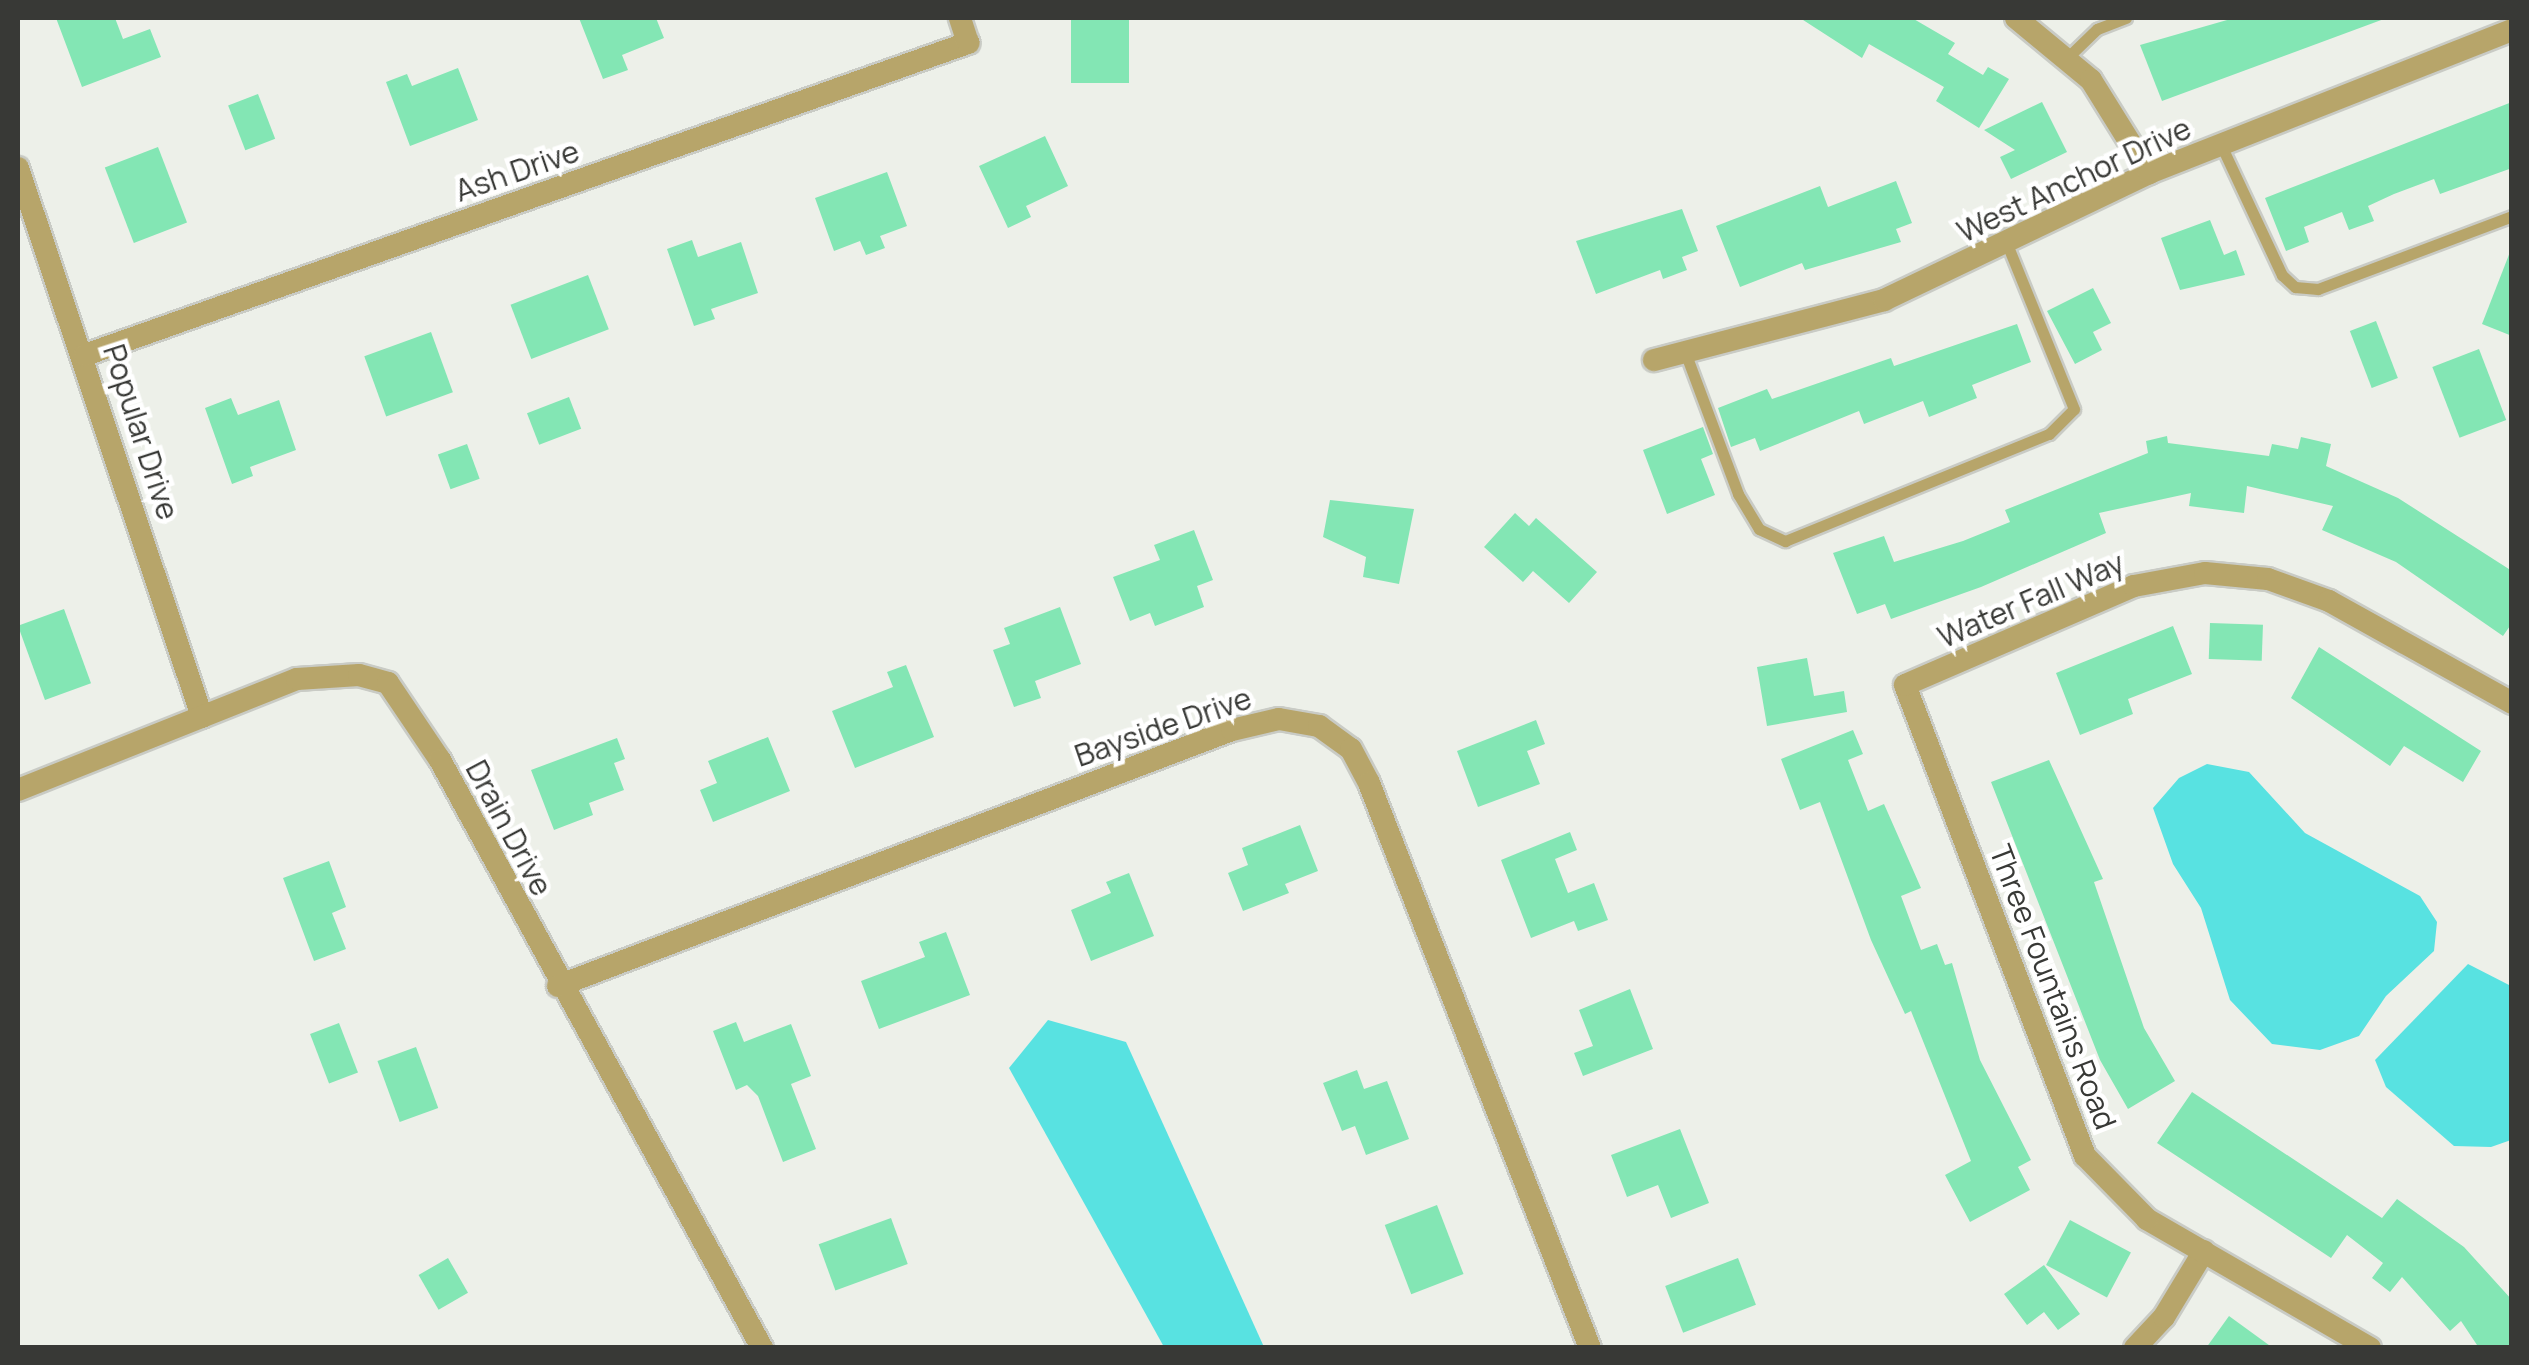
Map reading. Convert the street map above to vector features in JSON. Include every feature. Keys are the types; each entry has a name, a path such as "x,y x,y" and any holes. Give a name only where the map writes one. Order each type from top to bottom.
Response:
{"street":[{"name":"Ash Drive","path":"86,355 968,42 960,18"},
{"path":"2016,18 2091,80 2149,173"},
{"name":"West Anchor Drive","path":"1654,360 1884,300 2149,173 2512,30"},
{"name":"Popular Drive","path":"18,168 86,355 202,716"},
{"name":"Water Fall Way","path":"1905,685 2134,586 2205,574 2268,580 2328,601 2512,703"},
{"name":"Drain Drive","path":"18,790 297,679 358,675 388,684 440,760 558,986 762,1348"},
{"name":"Three Fountains Road","path":"1905,685 2086,1156 2147,1218 2370,1348"},
{"name":"Bayside Drive","path":"558,986 1232,730 1279,719 1319,726 1351,750 1369,783 1590,1348"},
{"path":"2134,1348 2164,1317 2204,1250"}],"lane":[{"path":"2067,58 2096,29 2126,18"},
{"path":"2221,145 2282,275 2296,287 2332,285 2512,216"},
{"path":"1685,352 1738,494 1760,529 1785,541 2049,434 2074,409 2007,244"}],"water":[{"path":"2207,764 2249,772 2305,833 2420,896 2437,922 2434,951 2386,996 2359,1036 2320,1050 2272,1044 2230,1000 2201,908 2173,864 2153,808 2179,778"},
{"path":"2468,964 2511,986 2511,1140 2491,1147 2454,1146 2386,1087 2375,1060"},
{"path":"1048,1020 1126,1042 1264,1347 1164,1347 1009,1068"}],"building":[{"path":"56,18 115,18 123,39 150,29 161,57 82,87"},
{"path":"579,18 656,18 664,38 622,55 628,70 603,79"},
{"path":"1071,18 1129,18 1129,83 1071,83"},
{"path":"1800,18 1912,18 1955,43 1948,54 1983,75 1988,67 2009,79 1979,128 1936,101 1944,87 1869,44 1862,58"},
{"path":"2234,18 2384,19 2162,101 2140,45"},
{"path":"458,68 478,120 410,146 386,82 407,74 412,86"},
{"path":"258,94 275,139 245,150 228,105"},
{"path":"2042,102 2067,152 2011,179 2000,157 2015,150 1984,130"},
{"path":"2512,102 2512,168 2440,194 2434,179 2394,194 2368,206 2374,221 2349,230 2342,212 2304,227 2309,242 2286,251 2265,198"},
{"path":"1045,136 1068,186 1026,206 1031,217 1008,228 979,166"},
{"path":"158,147 187,223 134,243 105,167"},
{"path":"887,172 907,226 880,236 885,248 866,255 860,241 834,251 815,198"},
{"path":"1896,181 1912,223 1896,229 1901,242 1805,270 1802,263 1740,287 1716,226 1820,186 1828,207"},
{"path":"1682,209 1698,251 1682,257 1687,270 1663,279 1660,270 1596,294 1576,241"},
{"path":"2210,220 2224,255 2236,250 2245,275 2180,290 2161,238"},
{"path":"692,240 698,257 741,242 758,293 711,309 715,319 694,326 667,249"},
{"path":"2512,252 2512,336 2482,324"},
{"path":"588,275 609,329 531,359 511,305"},
{"path":"2093,288 2111,323 2093,332 2102,350 2075,364 2047,311"},
{"path":"2376,321 2398,378 2372,388 2350,331"},
{"path":"2017,324 2031,362 1972,385 1977,398 1929,417 1923,401 1864,424 1859,411 1760,451 1755,438 1731,447 1718,408 1767,389 1772,399 1891,358 1894,366"},
{"path":"431,332 453,392 386,416 364,356"},
{"path":"2479,349 2506,420 2460,438 2432,367"},
{"path":"569,397 581,429 539,445 527,413"},
{"path":"231,398 238,415 279,400 296,450 250,467 253,476 232,484 205,408"},
{"path":"1703,427 1713,454 1701,459 1715,495 1667,514 1643,450"},
{"path":"2167,436 2168,443 2269,456 2272,444 2298,449 2301,437 2331,444 2326,466 2398,498 2512,571 2512,623 2503,636 2396,562 2322,530 2333,506 2247,486 2244,513 2189,506 2191,493 2099,513 2106,533 1981,587 1891,619 1885,604 1857,614 1833,553 1884,536 1894,562 1963,541 2010,522 2005,510 2148,453 2146,441"},
{"path":"467,444 480,479 451,489 438,455"},
{"path":"1330,500 1414,509 1399,584 1363,577 1366,557 1323,537"},
{"path":"1515,513 1529,526 1536,518 1597,572 1569,603 1533,571 1523,582 1484,547"},
{"path":"1194,530 1213,580 1197,586 1204,607 1155,626 1150,613 1130,621 1113,577 1160,560 1154,545"},
{"path":"1060,607 1081,664 1035,681 1041,698 1014,707 993,650 1010,644 1004,628"},
{"path":"64,609 91,683 45,700 18,626"},
{"path":"2210,623 2263,625 2262,661 2209,659"},
{"path":"2173,626 2192,674 2128,699 2133,714 2080,735 2056,673"},
{"path":"2319,647 2481,751 2463,782 2404,746 2390,766 2291,698"},
{"path":"1807,658 1814,696 1844,691 1847,712 1767,726 1757,667"},
{"path":"906,665 934,737 855,768 832,711 893,687 887,672"},
{"path":"1536,720 1545,744 1527,751 1540,784 1478,807 1457,751"},
{"path":"1853,730 1863,754 1848,760 1868,811 1884,804 1921,888 1901,896 1921,950 1937,944 1945,965 1952,963 1980,1060 2031,1160 2018,1167 2030,1190 1970,1222 1945,1175 1971,1161 1911,1011 1905,1014 1871,940 1820,802 1800,810 1781,759"},
{"path":"768,737 790,791 713,822 700,790 717,783 708,761"},
{"path":"617,738 625,759 614,763 624,790 589,803 593,815 554,830 531,770"},
{"path":"2049,760 2103,879 2094,882 2144,1028 2175,1081 2128,1109 2100,1060 1991,782"},
{"path":"1300,825 1318,871 1285,884 1289,893 1243,911 1228,873 1248,865 1242,848"},
{"path":"1570,832 1577,850 1555,859 1568,893 1594,883 1608,920 1578,931 1574,921 1531,938 1501,860"},
{"path":"329,861 346,907 332,913 346,949 314,961 283,878"},
{"path":"1129,873 1154,936 1091,961 1071,910 1111,893 1106,882"},
{"path":"946,932 970,995 879,1029 861,981 925,957 919,942"},
{"path":"1630,989 1653,1049 1583,1076 1574,1053 1593,1046 1579,1010"},
{"path":"736,1022 744,1042 791,1024 811,1076 791,1084 816,1149 783,1162 758,1096 747,1085 736,1090 713,1031"},
{"path":"339,1023 358,1072 329,1084 310,1034"},
{"path":"416,1047 438,1108 400,1122 377,1061"},
{"path":"1357,1070 1364,1089 1387,1081 1409,1139 1366,1155 1355,1126 1342,1131 1323,1083"},
{"path":"2192,1092 2382,1218 2397,1199 2464,1247 2512,1300 2512,1348 2479,1348 2461,1321 2450,1331 2402,1277 2390,1292 2372,1278 2383,1263 2347,1235 2331,1258 2157,1143"},
{"path":"1680,1129 1709,1203 1671,1218 1658,1185 1627,1197 1611,1155"},
{"path":"1437,1205 1464,1274 1411,1294 1385,1225"},
{"path":"891,1218 908,1264 835,1290 819,1244"},
{"path":"2070,1220 2131,1252 2107,1297 2046,1265"},
{"path":"448,1258 468,1293 439,1310 419,1275"},
{"path":"1738,1258 1756,1305 1683,1333 1665,1286"},
{"path":"2044,1265 2080,1314 2058,1330 2044,1312 2027,1325 2004,1294"},
{"path":"2229,1316 2273,1348 2206,1348"}]}
